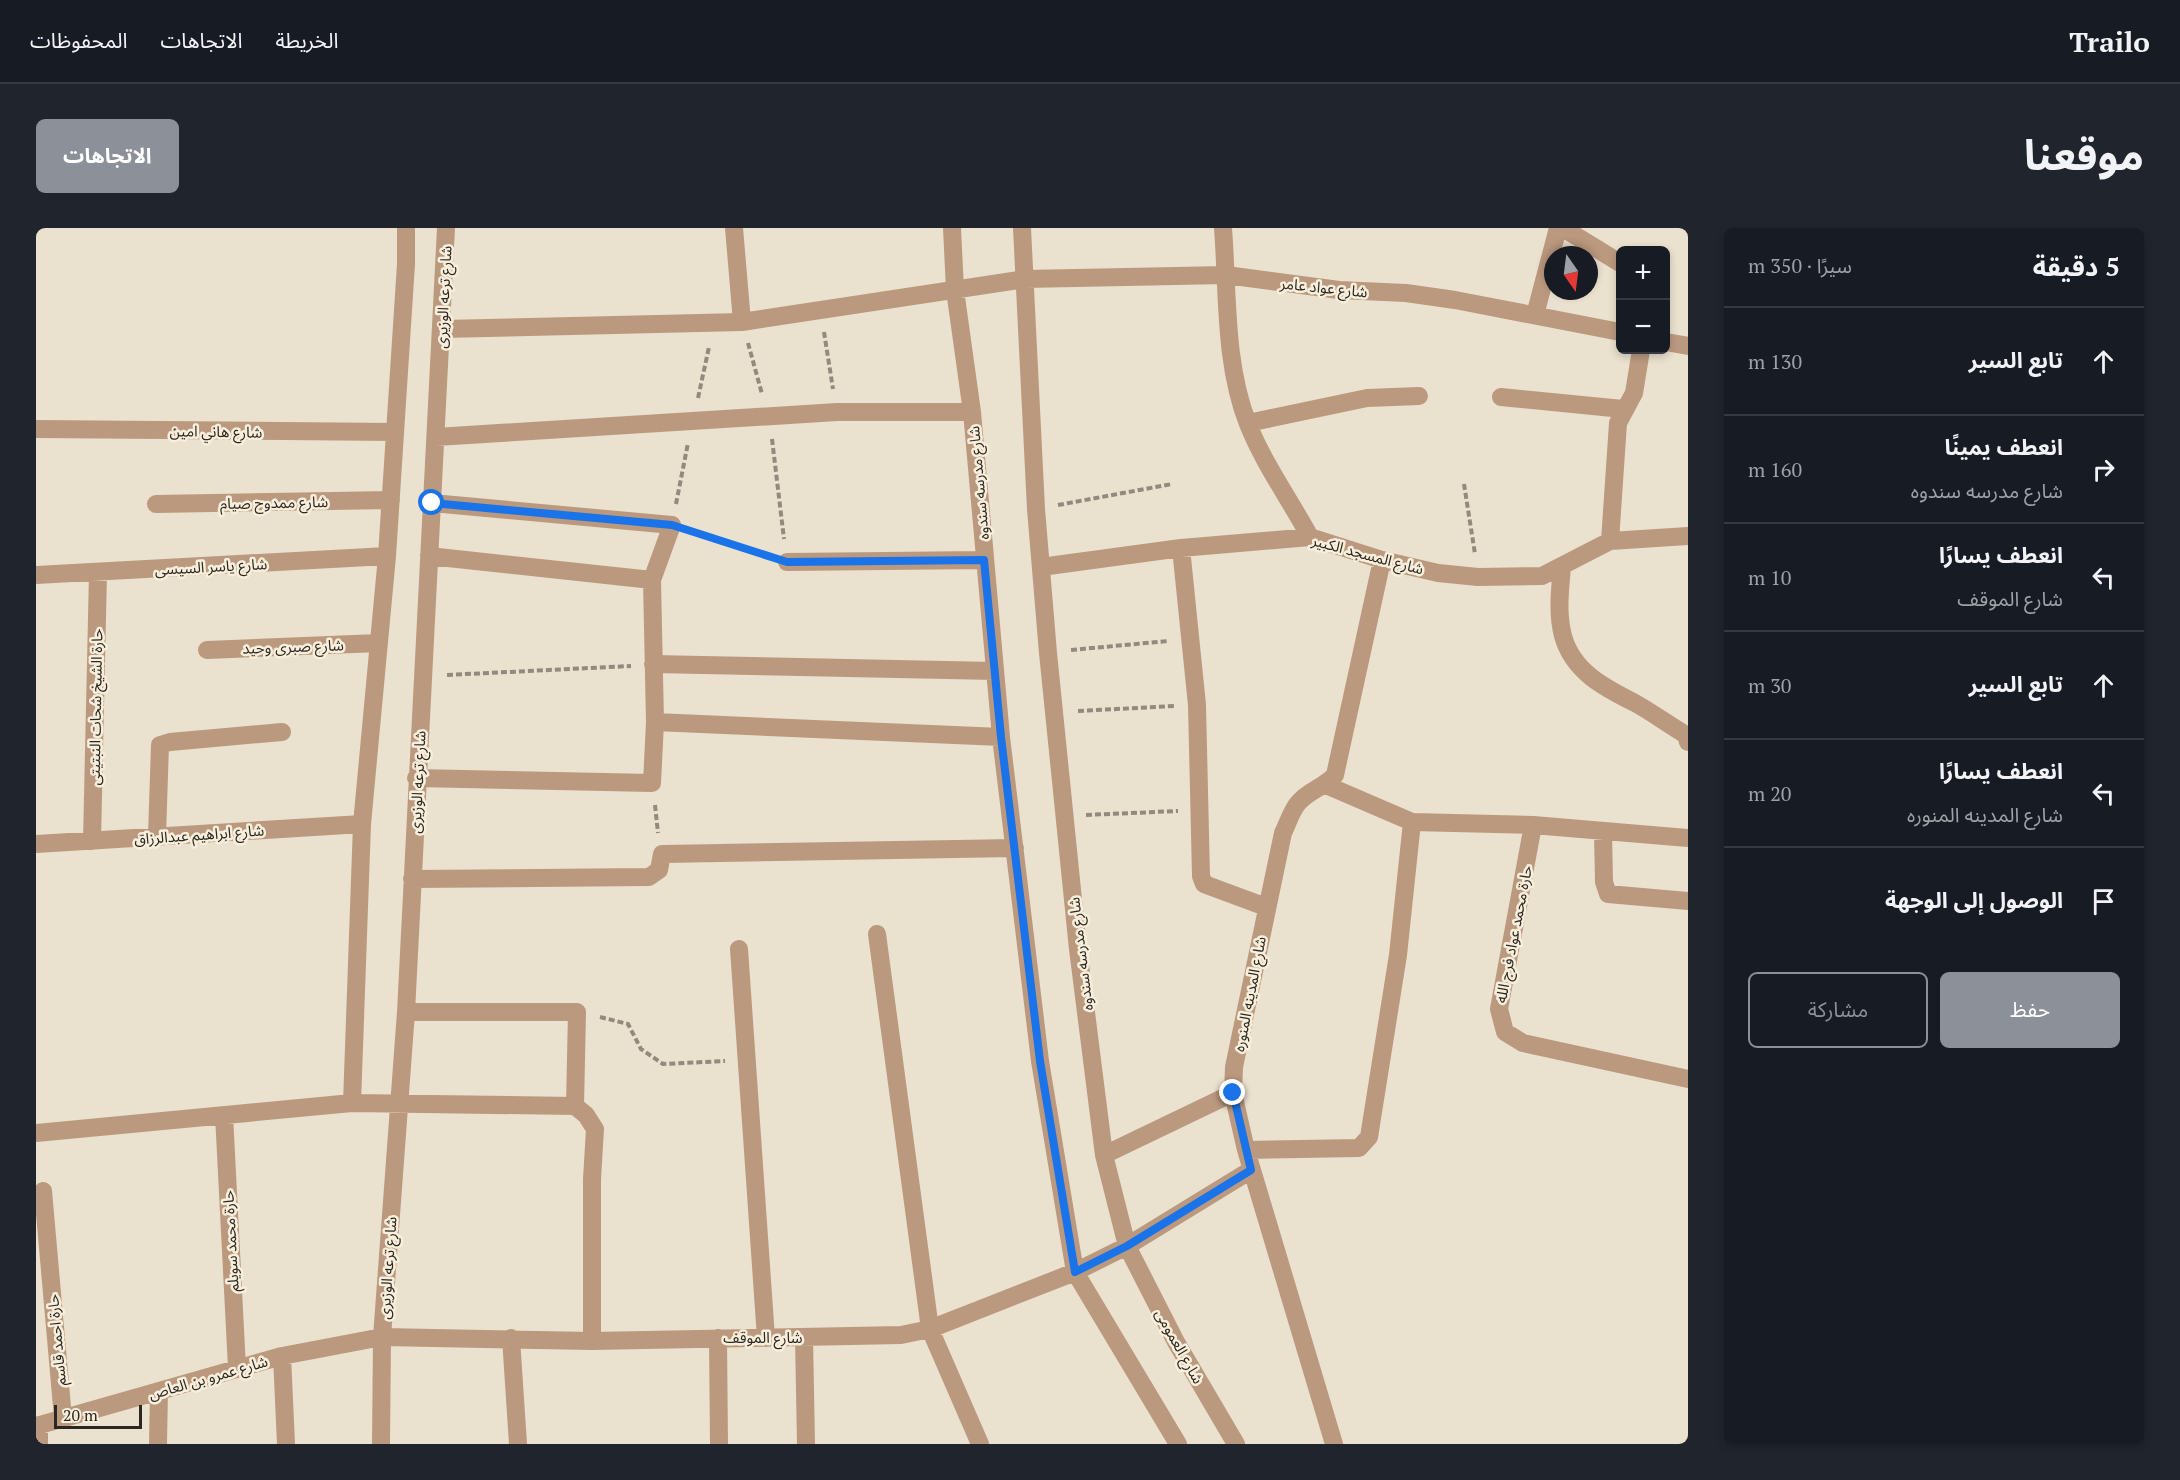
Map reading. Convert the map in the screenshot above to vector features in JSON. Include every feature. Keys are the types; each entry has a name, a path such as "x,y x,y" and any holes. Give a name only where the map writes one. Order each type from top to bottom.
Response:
{"street":[{"path":"352,1103 362,824 387,556 406,228"},
{"name":"شارع ترعه الوزيرى","path":"381,1444 382,1337 406,1012 416,778 446,228"},
{"path":"734,228 742,322"},
{"name":"شارع مدرسه سندوه","path":"952,228 955,290 972,412 1001,737 1040,1061 1075,1272"},
{"name":"شارع مدرسه سندوه","path":"1022,228 1036,509 1078,950 1104,1155 1127,1246"},
{"path":"1223,228 1228,322 1235,372 1248,423 1268,465 1310,537"},
{"path":"1535,315 1557,228"},
{"path":"1563,228 1616,261"},
{"name":"شارع عواد عامر","path":"442,329 742,322 1025,279 1226,274 1339,290 1455,300 1616,331"},
{"path":"1670,343 1688,346"},
{"path":"1610,541 1618,423 1634,393 1640,354"},
{"path":"1248,423 1367,398 1419,396"},
{"path":"1501,397 1623,410"},
{"path":"436,437 692,423 837,412 972,412"},
{"name":"شارع هاني امين","path":"36,429 395,432"},
{"name":"شارع ممدوح صيام","path":"156,504 391,500"},
{"path":"416,778 652,783 655,722 652,580 672,525 432,503"},
{"name":"شارع المسجد الكبير","path":"1041,567 1181,548 1310,537 1382,560 1438,573 1478,577 1542,576 1563,567 1580,554 1610,541 1688,536"},
{"path":"1181,548 1197,705 1201,876 1204,884 1266,907"},
{"name":"شارع ياسر السيسى","path":"36,574 98,573 387,556"},
{"path":"429,556 652,580"},
{"path":"787,562 984,560"},
{"path":"1382,560 1335,775 1326,785 1412,822 1533,825 1688,838"},
{"path":"1563,567 1558,606 1563,638 1576,661 1599,686 1636,704 1686,735 1688,742"},
{"name":"حارة الشيخ شحات النبتيتى","path":"92,841 98,573"},
{"name":"شارع صبرى وحيد","path":"207,650 379,643"},
{"path":"653,664 994,672"},
{"path":"655,722 1001,737"},
{"path":"157,836 160,746 170,742 282,732"},
{"name":"شارع المدينه المنوره","path":"1326,785 1312,791 1298,803 1283,833 1234,1067 1233,1093 1251,1170 1334,1444"},
{"path":"1246,1150 1359,1148 1369,1137 1398,955 1412,822"},
{"name":"شارع ابراهيم عبدالرزاق","path":"36,844 362,824"},
{"name":"حارة محمد عواد فرج الله","path":"1533,825 1499,1009 1505,1032 1522,1043 1688,1079"},
{"path":"1603,832 1604,882 1608,894 1688,901"},
{"path":"412,879 649,877 659,870 662,854 1015,848"},
{"path":"877,933 930,1329 980,1444"},
{"path":"739,949 766,1338"},
{"path":"406,1012 577,1012 575,1106"},
{"path":"1104,1155 1233,1093"},
{"path":"36,1133 352,1103 575,1106 586,1115 594,1129 592,1341"},
{"name":"حارة محمد سويلم","path":"224,1115 237,1368"},
{"name":"شارع الموقف","path":"382,1337 592,1341 901,1335 930,1329 1075,1272 1127,1246 1251,1170"},
{"name":"حارة احمد قاسم","path":"42,1191 63,1418"},
{"name":"شارع العمومى","path":"1127,1246 1176,1342 1236,1444"},
{"path":"1075,1272 1178,1444"},
{"name":"شارع عمرو بن العاص","path":"38,1425 282,1356 382,1337"},
{"path":"804,1337 806,1444"},
{"path":"511,1338 518,1444"},
{"path":"718,1338 719,1444"},
{"path":"282,1356 286,1444"},
{"path":"158,1444 159,1391"},
{"path":"38,1425 39,1444"}],"path":[{"path":"820,310 837,412"},
{"path":"715,323 672,525 787,562 769,417 742,322"},
{"path":"1036,509 1172,484"},
{"path":"1464,484 1478,577"},
{"path":"1048,653 1190,639"},
{"path":"423,676 653,664"},
{"path":"1055,712 1197,705"},
{"path":"652,783 662,854"},
{"path":"1065,816 1201,810"},
{"path":"577,1012 628,1024 641,1049 663,1064 747,1060"}],"route":[{"path":"432,503 672,525 787,562 984,560 1001,737 1040,1061 1075,1272 1127,1246 1251,1170 1233,1093"}]}
